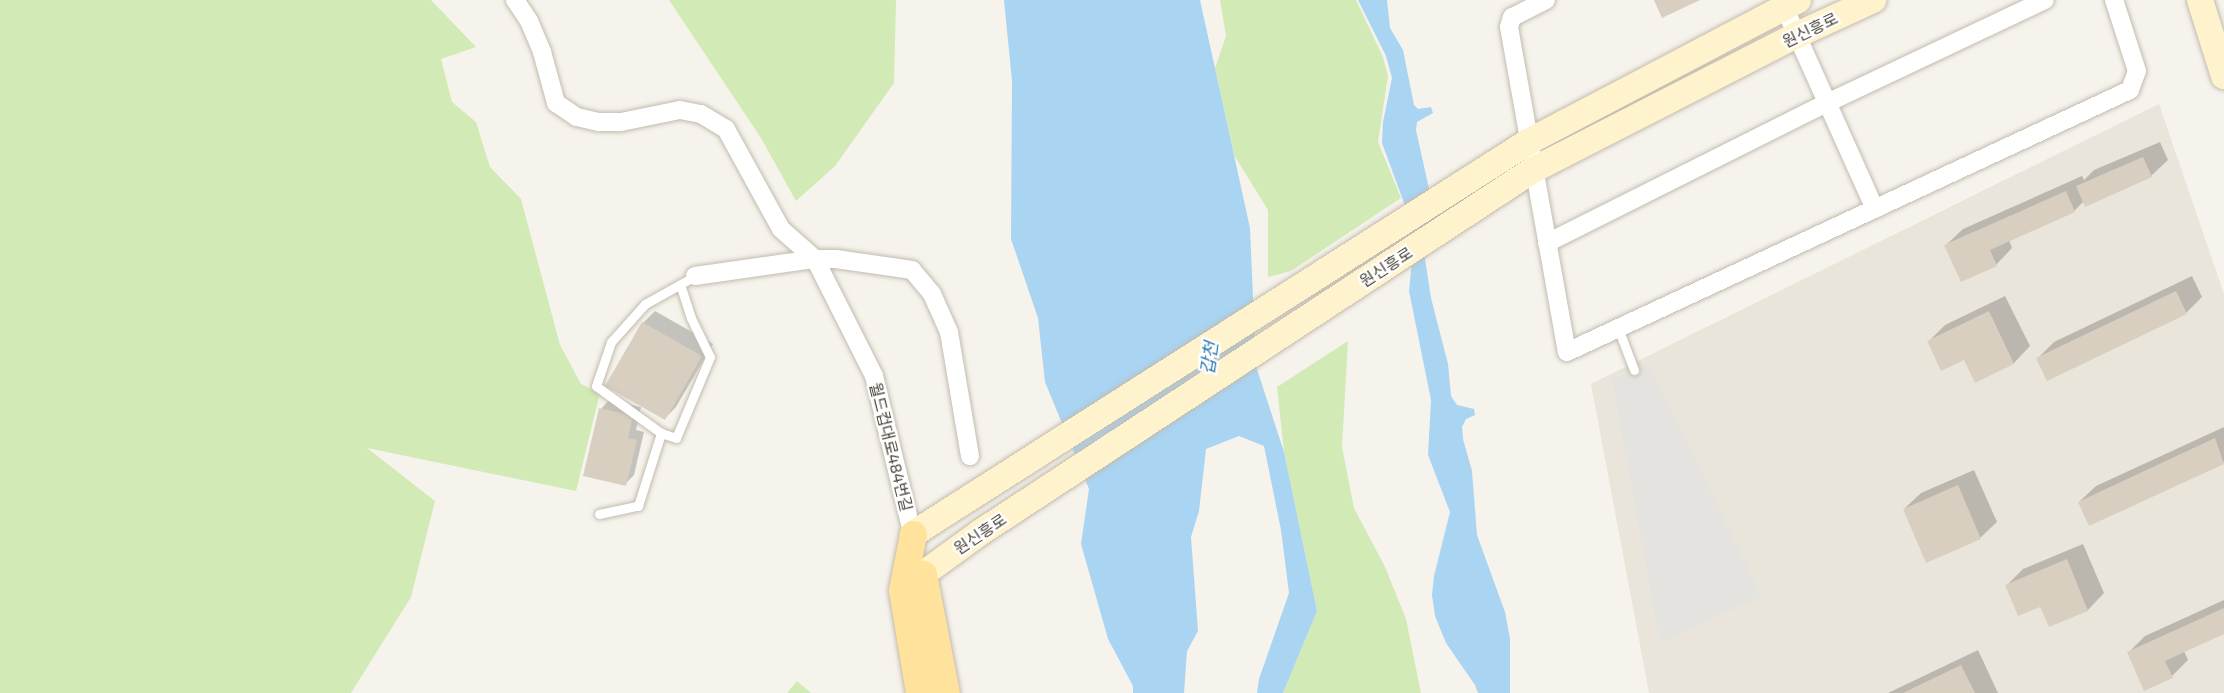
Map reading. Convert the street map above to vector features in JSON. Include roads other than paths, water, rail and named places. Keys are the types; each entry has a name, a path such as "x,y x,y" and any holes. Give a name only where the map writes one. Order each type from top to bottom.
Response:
{"main road":[{"path":"912,534 902,590 919,693"},
{"path":"923,574 946,693"}],"street":[{"name":"월드컵대로484번길","path":"515,0 529,21 542,52 556,103 577,117 599,122 621,122 680,110 701,114 726,129 781,229 815,259 874,376 923,574"},
{"path":"1546,0 1512,17 1509,27 1533,170 1568,352 2130,90 2137,71 2114,0"},
{"name":"원신흥로","path":"923,574 981,532 1533,170 1797,35 1874,0"},
{"path":"1547,243 1827,103 2045,0"},
{"path":"2200,0 2224,76"},
{"path":"1788,2 1797,35 1875,209"},
{"name":"원신흥로","path":"912,534 1528,142 1788,2"},
{"path":"688,281 815,259 836,259 912,270 932,294 949,332 970,456"}],"lane":[{"path":"688,281 691,318 710,357 676,438 661,433 596,386 611,342 645,304 688,281"},
{"path":"1618,328 1634,370"},
{"path":"599,514 638,506 661,433"}],"water":[{"name":"갑천","path":"1004,0 1200,0 1250,228 1256,366 1284,452 1317,611 1283,693 1257,693 1259,679 1289,593 1281,530 1264,446 1239,436 1206,449 1199,511 1191,537 1198,631 1187,651 1184,693 1133,693 1133,686 1108,639 1081,544 1089,489 1045,382 1038,318 1011,239 1012,81"},
{"path":"1358,0 1387,0 1390,28 1403,50 1414,105 1418,109 1431,107 1433,113 1417,122 1416,130 1433,207 1433,226 1425,259 1431,298 1448,364 1451,396 1457,405 1474,409 1475,415 1466,419 1462,427 1463,439 1472,471 1477,535 1505,612 1510,639 1510,693 1478,693 1446,643 1435,616 1432,595 1434,576 1450,512 1428,455 1431,400 1409,291 1413,251 1411,222 1382,143 1383,122 1392,78 1386,56"}]}
